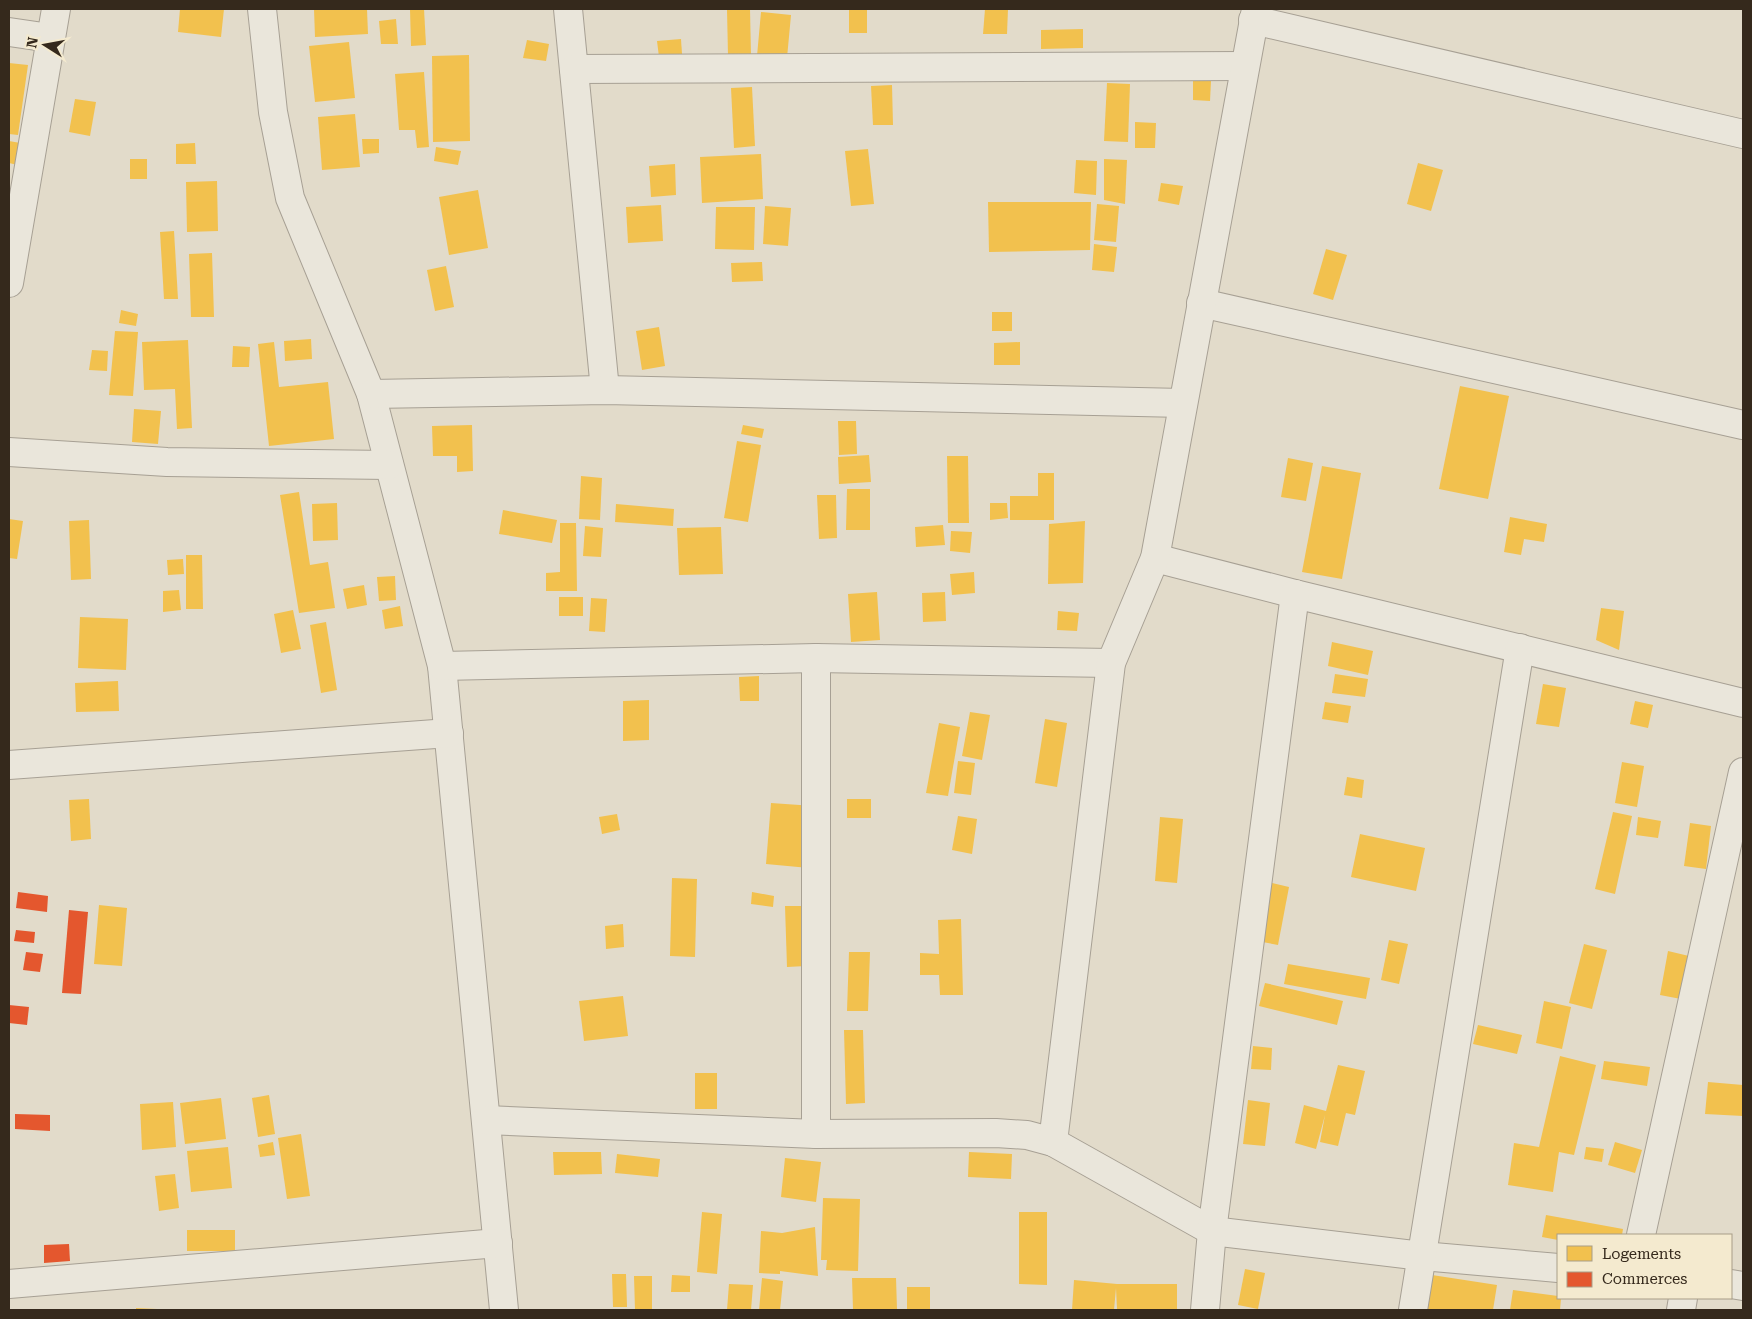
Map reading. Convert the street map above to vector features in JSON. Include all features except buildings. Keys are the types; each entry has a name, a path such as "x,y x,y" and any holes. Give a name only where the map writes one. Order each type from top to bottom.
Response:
{"street":[{"path":"9,283 56,9"},
{"path":"262,9 273,112 290,198 370,394 442,666 504,1310"},
{"path":"568,9 605,390"},
{"path":"1052,1142 1111,662 1155,558 1255,15 1743,134"},
{"path":"9,32 50,38"},
{"path":"574,69 1245,66"},
{"path":"1201,303 1743,425"},
{"path":"370,394 605,390 1183,403"},
{"path":"9,452 168,462 390,465"},
{"path":"1155,558 1743,703"},
{"path":"1205,1310 1212,1231 1295,594"},
{"path":"1413,1310 1520,648"},
{"path":"442,666 816,658 1111,662"},
{"path":"816,658 816,1134"},
{"path":"9,766 449,733"},
{"path":"1642,1234 1743,772"},
{"path":"486,1120 816,1134 996,1133 1027,1135 1052,1142 1212,1231 1422,1256 1557,1268"},
{"path":"9,1284 498,1243"}]}
